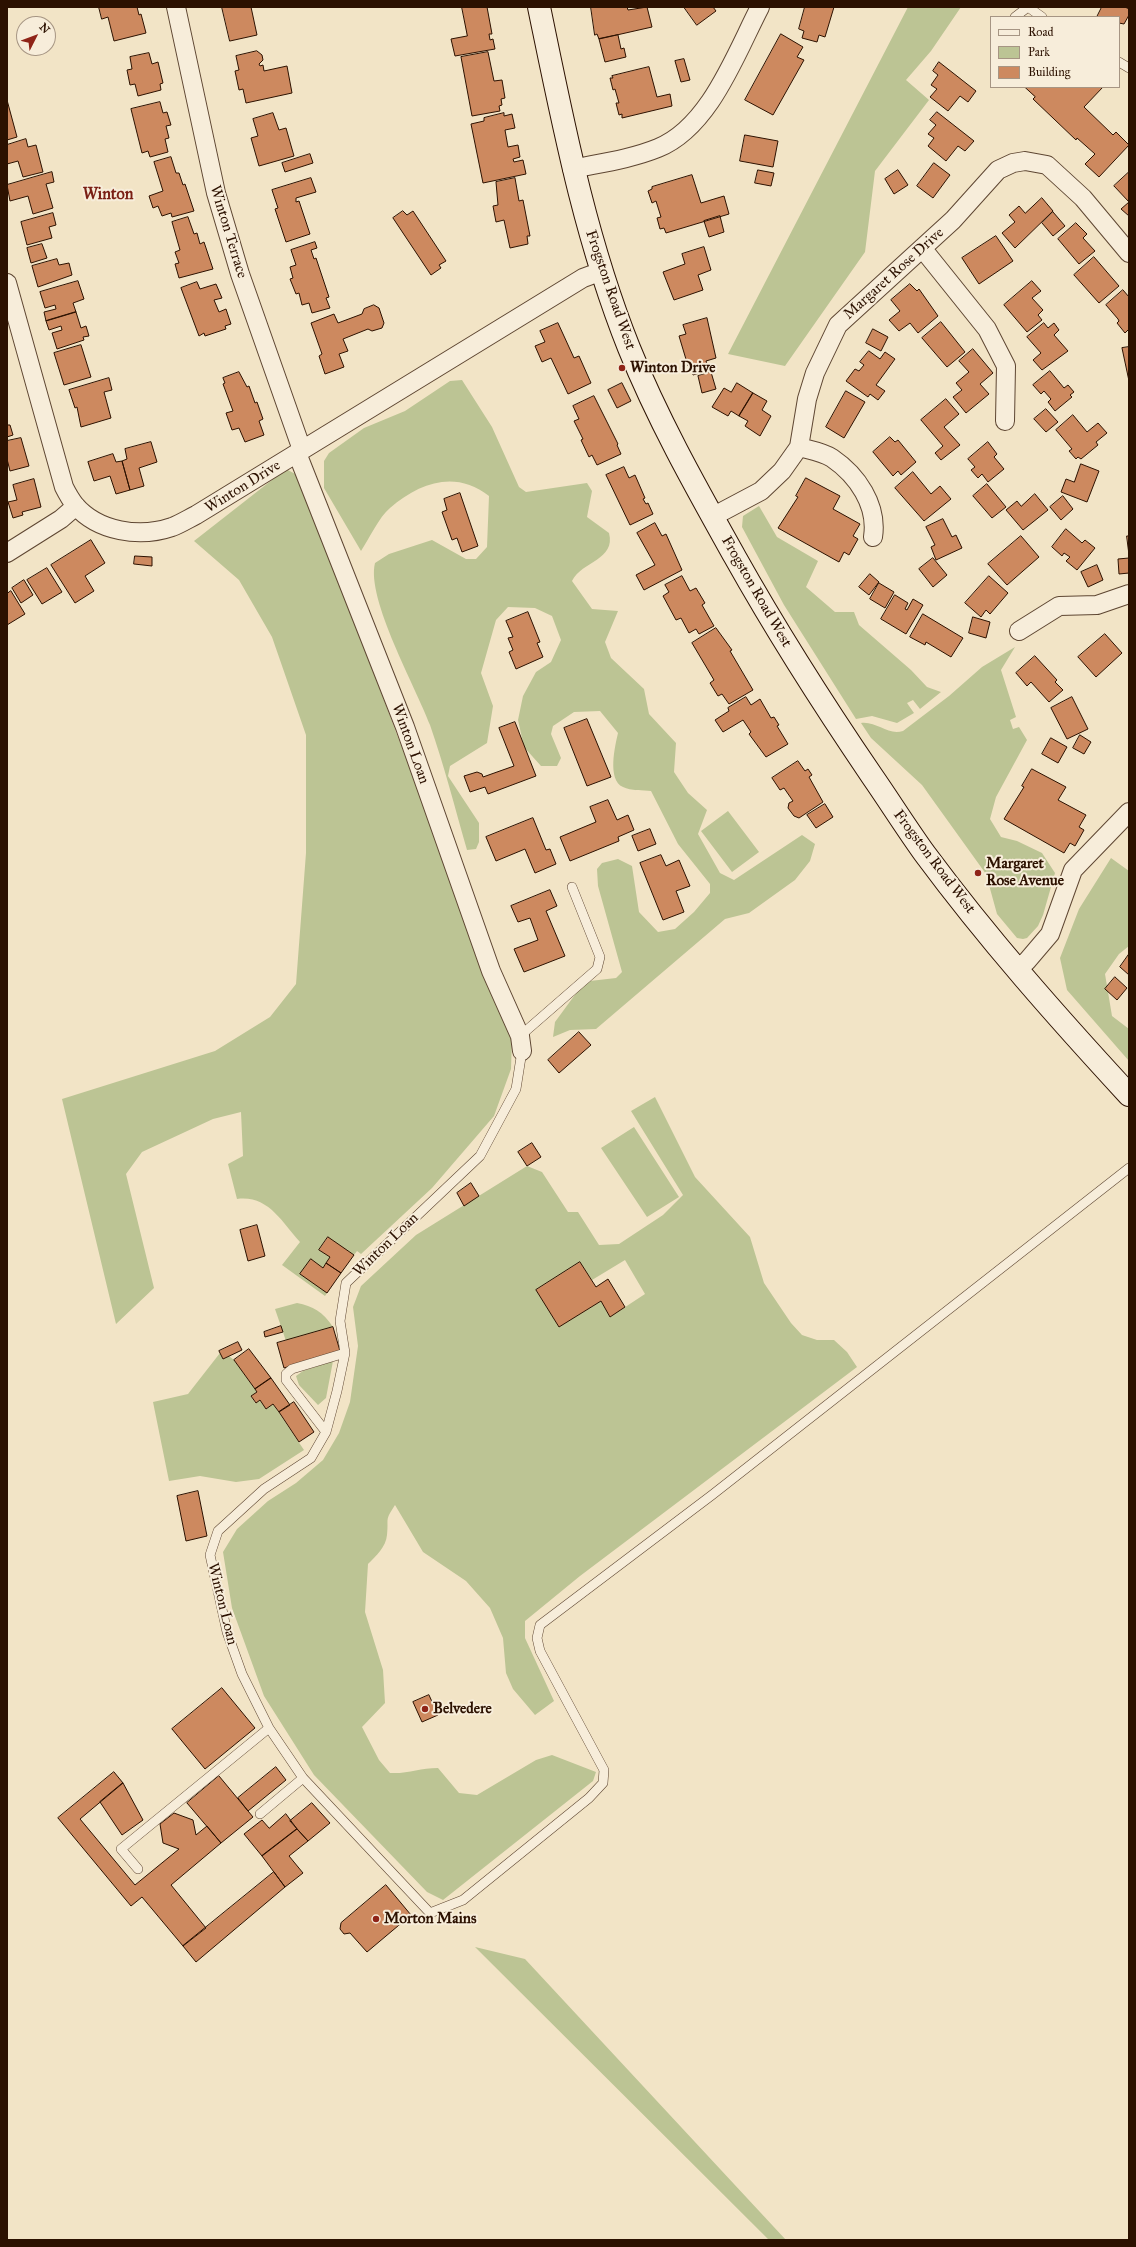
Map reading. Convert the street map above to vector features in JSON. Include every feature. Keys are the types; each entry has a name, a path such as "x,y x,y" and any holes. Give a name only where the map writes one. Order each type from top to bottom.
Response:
{"main road":[{"name":"Frogston Road West","path":"539,7 572,169 602,271 630,350 660,416 712,517 774,626 846,738 924,853 1016,970 1129,1095"}],"street":[{"name":"Winton Terrace","path":"176,7 216,193 240,274 300,451"},
{"path":"572,169 642,154 660,148 678,137 694,121 714,96 760,7"},
{"name":"Margaret Rose Drive","path":"712,517 761,491 782,471 800,447 807,399 815,373 838,325 953,220 998,170 1013,163 1025,161 1047,165 1083,198 1129,253"},
{"path":"922,248 987,329 1006,366 1005,421"},
{"name":"Winton Drive","path":"7,283 64,487 76,506 94,521 120,531 148,532 172,527 196,515 583,278 602,271"},
{"path":"800,447 831,457 855,477 868,500 875,525 873,537"},
{"name":"Winton Loan","path":"300,451 405,727 491,971 521,1044"},
{"path":"7,553 61,518 76,506"},
{"path":"1020,631 1059,606 1097,605 1129,594"},
{"path":"1016,970 1027,961 1050,934 1073,870 1129,812"}],"lane":[{"path":"1016,16 1028,8 1040,16"},
{"path":"1120,63 1129,68"},
{"path":"521,1044 597,969 600,957 572,887"},
{"name":"Winton Loan","path":"521,1044 516,1089 480,1156 346,1283 340,1321 345,1353 326,1432 311,1458 264,1489 218,1531 210,1555 227,1632 242,1674 269,1728 303,1778 430,1913 463,1900 589,1798 603,1783 604,1770 540,1651 537,1638 540,1625 712,1495 1129,1168"},
{"path":"326,1432 286,1380 286,1374 292,1369 345,1353"},
{"path":"138,1869 120,1849 269,1728"},
{"path":"260,1814 303,1778"}],"green space":[{"path":"908,7 961,7 931,51 906,80 929,100 875,171 865,252 785,366 728,354"},
{"path":"462,380 492,427 519,487 526,492 587,483 592,491 587,517 609,533 610,542 608,549 603,555 577,574 572,581 592,609 618,611 605,642 611,658 644,689 649,714 676,743 674,772 688,793 707,810 698,834 720,873 734,880 802,835 815,844 810,861 795,880 749,913 725,919 596,1029 570,1030 553,1037 555,1022 577,992 590,981 616,978 622,972 598,886 597,869 602,863 618,859 632,866 639,912 658,932 675,929 694,912 710,893 710,884 678,844 651,791 630,789 623,787 618,783 615,777 613,762 618,733 600,711 574,712 553,726 551,734 561,758 557,766 541,766 524,747 518,720 523,696 536,672 551,662 561,640 552,616 535,608 508,607 496,620 481,673 493,706 487,743 450,766 448,776 479,823 479,842 476,849 467,850 445,771 430,725 385,620 374,579 375,563 389,554 432,540 466,559 476,559 487,547 489,496 477,488 464,483 438,482 426,486 402,499 386,512 378,522 361,551 324,488 324,461 329,453 364,428 405,411 450,381"},
{"path":"286,469 299,476 512,1038 511,1069 494,1116 432,1188 361,1254 357,1251 354,1255 327,1237 319,1250 330,1257 323,1268 311,1259 327,1293 325,1296 282,1265 300,1242 280,1218 266,1205 257,1201 237,1199 228,1164 243,1156 241,1112 213,1119 142,1152 126,1174 154,1288 116,1324 62,1099 215,1051 270,1017 296,984 306,853 306,735 272,637 239,580 194,541"},
{"path":"759,506 777,537 818,561 806,587 835,612 854,612 859,625 911,670 927,687 941,692 920,709 913,700 907,703 914,713 897,723 872,716 856,719 784,605 742,527 743,516"},
{"path":"1015,647 1001,670 1016,717 1010,720 1013,729 1019,727 1027,740 996,797 990,819 1001,837 1017,841 1042,853 1055,873 1043,915 1038,926 1027,938 1023,939 1017,938 997,914 986,874 922,785 871,738 861,723 872,724 892,732 903,731 949,696 982,667"},
{"path":"728,811 759,852 732,872 701,831"},
{"path":"1111,858 1129,871 1129,946 1119,954 1105,974 1112,1016 1129,1029 1129,1061 1067,990 1060,958 1079,909"},
{"path":"655,1097 695,1177 750,1237 764,1283 791,1323 802,1335 817,1340 834,1340 847,1352 857,1367 580,1576 525,1621 525,1638 554,1701 535,1715 513,1689 506,1673 503,1638 490,1608 466,1581 423,1552 395,1505 388,1517 385,1543 368,1564 365,1612 383,1670 385,1703 362,1727 379,1760 390,1773 403,1773 438,1768 459,1793 477,1795 536,1760 552,1755 596,1772 593,1781 443,1900 427,1892 314,1775 264,1696 232,1608 223,1552 237,1529 268,1501 296,1483 323,1460 339,1433 350,1402 358,1346 353,1307 361,1286 416,1235 527,1166 542,1172 568,1212 578,1212 599,1245 619,1244 663,1215 683,1195 631,1111","holes":["625,1260 645,1294 610,1317 601,1301 559,1327 536,1290 580,1262 592,1280"]},
{"path":"634,1127 679,1197 647,1217 601,1148"},
{"path":"297,1303 317,1310 333,1327 286,1341 275,1309"},
{"path":"220,1353 223,1359 229,1356 234,1360 257,1392 251,1396 255,1403 260,1400 266,1409 273,1404 304,1450 259,1479 236,1482 200,1476 169,1481 153,1402 188,1394"},
{"path":"333,1361 326,1398 318,1405 299,1385 296,1376 303,1371"},
{"path":"475,1947 525,1959 786,2240 769,2240"}],"building":[{"path":"99,7 137,7 139,15 141,14 146,33 114,41 108,17 102,19"},
{"path":"222,7 251,7 257,35 230,41"},
{"path":"462,7 487,7 492,34 489,34 490,40 493,39 495,49 455,56 451,39 467,36"},
{"path":"591,7 627,7 628,10 647,7 652,27 599,39 597,34 595,35"},
{"path":"684,7 713,7 716,11 697,25"},
{"path":"805,7 834,7 825,37 819,35 817,42 802,38 804,31 799,29"},
{"path":"1102,7 1125,7 1129,9 1129,15 1124,24 1120,23 1120,16 1098,16"},
{"path":"781,34 803,47 797,57 804,60 773,115 745,100"},
{"path":"618,35 621,49 624,48 626,57 605,62 599,39"},
{"path":"257,51 262,55 263,60 259,64 260,66 263,65 264,71 287,66 292,93 246,103 243,89 239,90 235,71 239,70 236,56"},
{"path":"488,52 494,81 502,80 505,98 501,99 502,105 499,106 500,111 472,116 461,57"},
{"path":"149,53 152,64 158,62 163,83 160,84 161,90 138,96 135,84 130,85 127,70 132,69 130,57"},
{"path":"684,59 690,80 681,82 675,61"},
{"path":"939,62 976,91 968,102 960,96 948,111 930,97 937,89 931,85 938,75 933,71"},
{"path":"649,67 657,97 670,94 672,106 622,118 622,114 619,115 616,103 619,103 615,89 613,90 610,78 613,78 612,76"},
{"path":"1026,88 1102,88 1084,107 1113,135 1116,132 1129,145 1099,177 1085,164 1095,154 1077,138 1076,140 1033,99 1035,97"},
{"path":"7,100 17,137 7,140"},
{"path":"160,102 163,113 167,112 171,125 166,126 169,138 165,139 168,152 150,157 148,151 142,153 131,109"},
{"path":"937,112 974,141 965,151 958,146 946,161 928,146 934,138 928,134 936,125 930,120"},
{"path":"273,113 279,130 286,128 294,156 259,166 251,138 258,136 253,119"},
{"path":"504,113 504,116 512,114 515,128 505,130 508,147 518,145 520,157 513,159 514,162 523,160 526,174 483,183 471,124 484,121 484,118"},
{"path":"745,135 778,141 773,167 740,161"},
{"path":"26,139 28,147 36,145 43,172 23,177 18,161 7,164 7,145"},
{"path":"310,154 313,163 285,172 282,163"},
{"path":"171,157 176,173 179,173 183,185 185,184 194,211 172,217 171,213 162,216 158,206 153,208 149,196 163,191 154,162"},
{"path":"934,163 950,175 933,198 917,186"},
{"path":"758,170 774,173 771,186 755,183"},
{"path":"898,170 908,185 894,194 885,179"},
{"path":"52,172 54,182 46,184 53,208 33,214 28,196 10,201 7,185"},
{"path":"1129,172 1129,202 1114,186"},
{"path":"692,175 701,203 724,196 729,214 666,233 664,228 660,229 657,218 661,217 656,201 652,203 648,191 652,189 652,187"},
{"path":"311,178 316,192 296,198 296,202 299,201 310,234 286,242 275,209 278,208 272,190"},
{"path":"515,178 519,201 523,200 530,236 527,236 528,244 510,248 504,220 496,222 493,206 498,205 496,182"},
{"path":"1042,198 1053,211 1015,248 1002,233 1015,222 1009,215 1019,206 1025,213"},
{"path":"1129,202 1129,216 1121,209"},
{"path":"403,211 407,215 413,211 446,261 439,265 441,268 431,275 393,218"},
{"path":"1053,212 1065,226 1053,236 1042,223"},
{"path":"53,213 56,225 49,227 52,238 27,245 21,222"},
{"path":"720,216 724,232 709,237 704,221"},
{"path":"188,217 194,234 197,233 200,244 204,242 213,269 179,278 175,264 179,263 175,252 180,250 172,222"},
{"path":"1076,223 1087,234 1083,238 1095,251 1079,264 1058,239"},
{"path":"996,236 1013,261 979,284 962,258"},
{"path":"315,242 317,248 311,250 314,259 316,258 329,297 326,298 330,308 312,313 309,303 302,305 299,293 296,294 290,279 293,278 290,267 296,265 291,250"},
{"path":"42,244 47,258 31,263 27,248"},
{"path":"704,247 711,270 698,275 703,290 674,300 663,272 685,264 682,254"},
{"path":"1094,257 1119,286 1099,303 1074,275"},
{"path":"57,259 59,265 69,263 72,275 38,287 32,266"},
{"path":"78,281 84,299 73,303 76,312 46,321 44,312 56,309 55,305 45,308 40,292"},
{"path":"1032,281 1041,291 1032,298 1043,310 1038,315 1042,320 1027,332 1004,305"},
{"path":"197,282 200,289 216,284 222,298 214,300 219,312 226,309 231,324 225,326 226,329 205,336 204,333 199,336 181,288"},
{"path":"910,284 917,291 919,289 938,316 918,333 910,323 899,331 889,320 900,311 891,300"},
{"path":"1123,290 1129,297 1129,329 1125,333 1117,323 1119,321 1118,319 1106,305"},
{"path":"374,305 379,308 384,323 382,328 372,331 368,329 343,339 348,351 339,354 344,367 325,374 319,356 322,354 311,323 334,314 338,323 362,314 364,309"},
{"path":"76,312 81,328 86,326 89,336 83,337 84,340 57,349 52,333 62,330 61,326 49,330 46,321"},
{"path":"707,318 716,358 706,361 709,370 693,375 690,365 688,366 679,336 686,334 683,325"},
{"path":"941,322 965,352 947,367 922,338"},
{"path":"558,323 574,358 579,356 591,383 568,394 551,358 542,362 535,346 545,342 540,331"},
{"path":"1044,323 1048,328 1054,323 1059,330 1054,335 1068,351 1042,370 1033,360 1041,353 1027,337"},
{"path":"873,329 888,337 881,351 866,343"},
{"path":"81,345 91,377 64,385 54,353"},
{"path":"1129,347 1129,381 1122,348"},
{"path":"973,349 993,373 980,384 989,394 966,413 953,397 962,390 956,383 969,372 959,361"},
{"path":"869,351 880,359 885,352 895,359 876,385 885,391 878,400 870,394 868,397 846,381 855,369 859,371 864,365 860,362"},
{"path":"1050,371 1064,388 1068,385 1074,392 1070,395 1072,397 1055,411 1048,402 1051,399 1044,391 1041,394 1033,385"},
{"path":"239,372 247,387 249,386 263,419 259,421 264,435 245,442 239,428 232,430 226,413 233,411 223,384 225,383 223,378"},
{"path":"711,372 716,389 702,393 698,376"},
{"path":"109,378 112,390 104,392 111,418 81,427 77,407 75,408 69,390"},
{"path":"622,383 631,401 617,408 608,390"},
{"path":"737,383 753,393 739,416 731,411 728,416 712,407 724,388 731,392"},
{"path":"846,391 865,402 844,438 826,427"},
{"path":"753,393 767,401 762,410 771,416 760,436 745,426 748,421 739,416"},
{"path":"594,396 618,444 617,445 621,454 597,465 592,455 589,457 581,440 583,439 574,421 579,419 573,406"},
{"path":"946,399 959,414 944,427 960,445 941,460 935,453 943,446 921,420"},
{"path":"1046,409 1058,422 1046,432 1034,419"},
{"path":"1073,415 1087,432 1098,423 1107,433 1096,442 1098,445 1081,459 1078,457 1076,459 1069,451 1072,449 1056,430"},
{"path":"7,425 10,425 13,435 7,437"},
{"path":"890,437 895,442 898,440 916,462 901,475 898,471 893,476 873,452"},
{"path":"21,438 29,466 10,471 7,459 7,441"},
{"path":"151,442 157,462 139,468 144,486 130,490 122,461 127,459 125,449"},
{"path":"988,442 997,454 994,457 1004,469 988,482 982,474 978,478 971,470 975,467 968,459"},
{"path":"113,454 116,462 122,461 130,490 116,494 110,476 94,481 88,462"},
{"path":"1081,464 1099,471 1087,502 1061,492 1066,479 1074,482"},
{"path":"624,467 629,478 635,475 645,498 643,499 646,504 648,503 653,514 630,525 606,475"},
{"path":"913,472 931,494 940,486 951,499 924,521 895,488"},
{"path":"806,478 840,496 833,509 860,524 853,536 858,539 849,555 844,552 839,562 778,528 798,497 796,496"},
{"path":"34,479 41,507 22,512 23,515 13,518 8,502 17,500 13,485"},
{"path":"987,484 1006,507 992,518 973,496"},
{"path":"460,493 478,546 462,552 457,538 452,540 442,512 447,510 444,499"},
{"path":"1035,494 1048,510 1023,530 1006,510 1017,501 1021,506"},
{"path":"1063,496 1073,509 1061,520 1050,507"},
{"path":"943,519 952,537 956,535 962,548 936,560 931,547 935,545 926,527"},
{"path":"655,523 662,536 666,534 682,570 644,590 636,575 655,565 637,533"},
{"path":"1066,529 1082,543 1085,540 1095,548 1077,570 1066,561 1070,557 1064,553 1062,556 1052,547"},
{"path":"1021,536 1039,557 1007,585 988,564"},
{"path":"1127,536 1129,536 1129,558"},
{"path":"91,540 105,563 85,576 94,591 75,603 51,565"},
{"path":"135,556 152,557 152,566 134,564"},
{"path":"933,558 947,575 933,587 919,569"},
{"path":"1129,558 1129,573 1119,574 1118,559"},
{"path":"1097,565 1103,580 1088,587 1081,572"},
{"path":"47,568 62,592 42,604 27,580"},
{"path":"870,574 879,582 869,595 859,587"},
{"path":"682,576 690,591 696,588 705,603 702,605 714,626 699,634 696,629 689,633 681,618 676,620 663,596 669,592 665,585"},
{"path":"989,576 1008,593 990,614 986,610 981,617 965,603"},
{"path":"24,580 33,595 21,603 12,588"},
{"path":"879,583 894,592 885,608 870,599"},
{"path":"11,591 25,614 7,625 7,594"},
{"path":"895,595 908,603 905,609 907,610 913,599 923,605 906,634 881,619"},
{"path":"528,612 540,642 537,643 543,657 516,669 509,652 513,650 508,638 513,637 506,621"},
{"path":"923,614 963,638 951,657 926,642 925,645 910,637"},
{"path":"973,617 990,622 986,638 969,633"},
{"path":"716,628 732,650 730,651 753,690 729,704 722,694 718,696 710,683 714,680 692,643"},
{"path":"1105,634 1122,653 1096,677 1078,657"},
{"path":"1035,656 1057,680 1055,682 1063,690 1049,702 1031,682 1027,686 1016,673"},
{"path":"746,697 751,705 760,699 771,718 774,717 779,725 777,726 788,744 766,757 749,734 751,732 743,720 723,732 715,720 729,711 728,708"},
{"path":"1072,697 1088,729 1067,739 1051,708"},
{"path":"587,719 611,777 587,786 564,728"},
{"path":"515,722 536,776 488,794 485,787 470,792 464,776 477,772 482,774 483,777 514,766 499,728"},
{"path":"1080,735 1091,742 1084,754 1073,748"},
{"path":"1051,738 1067,747 1058,763 1042,754"},
{"path":"798,761 805,771 808,769 812,775 809,777 823,802 799,818 794,816 788,808 789,803 793,801 784,788 780,790 772,778"},
{"path":"1032,769 1066,787 1058,800 1086,815 1079,827 1084,830 1075,846 1070,843 1064,853 1004,819 1024,787 1022,786"},
{"path":"608,800 617,820 628,815 634,830 618,837 619,841 570,861 560,837 596,822 590,807"},
{"path":"825,804 833,817 816,828 807,815"},
{"path":"533,818 546,850 550,849 556,864 535,873 525,849 496,861 486,837"},
{"path":"650,829 656,844 638,851 632,836"},
{"path":"661,855 666,866 679,860 690,886 676,891 684,912 663,920 640,863"},
{"path":"550,890 557,906 546,911 565,956 524,972 514,949 538,940 530,918 518,922 511,906"},
{"path":"1129,954 1129,975 1120,967"},
{"path":"1115,977 1127,988 1117,1000 1105,989"},
{"path":"579,1032 591,1045 559,1073 548,1060"},
{"path":"532,1143 541,1157 527,1166 518,1152"},
{"path":"471,1183 479,1196 464,1206 457,1193"},
{"path":"257,1225 265,1256 248,1261 240,1230"},
{"path":"328,1237 354,1255 341,1273 326,1263 330,1257 319,1250"},
{"path":"311,1259 323,1268 326,1263 341,1273 327,1293 300,1274"},
{"path":"580,1262 596,1287 608,1279 625,1307 610,1317 601,1301 559,1327 536,1290"},
{"path":"281,1326 283,1332 265,1337 264,1332"},
{"path":"333,1327 340,1351 284,1368 277,1343"},
{"path":"238,1342 242,1350 223,1359 219,1351"},
{"path":"249,1349 271,1378 255,1389 234,1360"},
{"path":"271,1378 290,1405 279,1412 273,1404 266,1409 260,1400 256,1403 251,1396 257,1392 255,1389"},
{"path":"294,1402 314,1432 299,1442 279,1412"},
{"path":"198,1491 207,1536 186,1541 177,1496"},
{"path":"222,1688 255,1728 205,1769 172,1729"},
{"name":"Belvedere","path":"429,1695 438,1715 422,1722 413,1702"},
{"path":"276,1767 286,1780 248,1811 238,1798"},
{"path":"114,1772 123,1783 80,1819 135,1885 179,1849 163,1843 160,1824 174,1813 193,1820 196,1835 207,1826 221,1843 171,1885 206,1928 183,1946 142,1897 131,1906 58,1818"},
{"path":"219,1776 253,1817 221,1843 187,1803"},
{"path":"123,1783 143,1820 122,1835 100,1802"},
{"path":"312,1803 330,1823 308,1841 290,1821"},
{"path":"286,1814 297,1829 262,1856 244,1834 262,1820 269,1828"},
{"path":"297,1829 308,1841 289,1856 303,1873 285,1887 262,1856"},
{"path":"274,1872 285,1887 196,1962 183,1946"},
{"name":"Morton Mains","path":"386,1885 411,1915 367,1952 350,1933 344,1934 340,1929 341,1923"}],"place":[{"name":"Winton Drive","path":"622,368"},
{"name":"Margaret Rose Avenue","path":"978,873"},
{"name":"Belvedere","path":"425,1709"},
{"name":"Morton Mains","path":"376,1919"}],"district":[{"name":"Winton","path":"108,195"}]}
